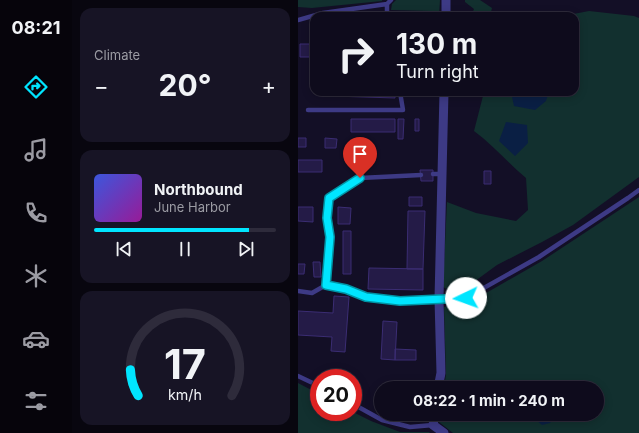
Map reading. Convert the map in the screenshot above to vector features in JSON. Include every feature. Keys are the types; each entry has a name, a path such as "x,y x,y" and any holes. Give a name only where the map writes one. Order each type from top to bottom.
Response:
{"street":[{"path":"446,0 446,12"},
{"path":"439,381 441,373 438,174 444,96"},
{"path":"434,421 433,424 444,433"}],"lane":[{"path":"329,12 389,2 388,12"},
{"path":"298,20 310,17"},
{"path":"308,110 403,110 401,96"},
{"path":"326,285 330,237 327,218 329,198 360,178 421,175"},
{"path":"298,290 312,293 326,285 346,289 366,297 400,301 466,298 539,257 639,190"},
{"path":"298,376 310,382"},
{"path":"362,409 382,420 410,427 433,424"}],"green space":[{"path":"298,0 382,1 312,8 298,7"},
{"path":"396,0 440,0 439,12 391,10 392,4"},
{"path":"465,0 480,0 492,8 491,12 473,12 474,9 465,2"},
{"path":"589,11 634,16 639,18 639,177 573,225 497,265 471,284 454,293 443,287 447,202 476,213 516,221 528,210 526,178 488,142 474,131 483,96 579,96 579,13"},
{"path":"639,197 639,433 453,433 439,422 604,421 604,381 445,381 444,307 467,304 542,261"},
{"path":"298,383 310,389 310,421 362,421 362,416 400,432 430,433 298,433"}],"water":[{"path":"512,96 548,96 546,101 535,110 514,106"},
{"path":"506,122 527,125 528,143 515,156 499,141"},
{"path":"537,421 552,421 550,423 542,425"}],"building":[{"path":"300,44 310,44 310,57 300,57"},
{"path":"333,96 395,96 395,98"},
{"path":"351,119 395,119 395,132 351,132"},
{"path":"398,119 404,119 403,139 398,139"},
{"path":"415,119 419,119 419,131 415,131"},
{"path":"298,138 306,138 306,147 298,147"},
{"path":"325,138 337,139 336,148 325,148"},
{"path":"298,160 322,160 322,172 298,172"},
{"path":"420,170 433,170 433,181 421,181"},
{"path":"484,171 491,171 491,184 484,184"},
{"path":"409,197 422,197 422,206 409,206"},
{"path":"298,207 313,207 313,222 298,221"},
{"path":"338,207 351,208 350,224 338,224"},
{"path":"408,211 425,211 423,269 407,269"},
{"path":"343,231 351,231 351,274 343,274"},
{"path":"313,262 320,262 321,277 314,277"},
{"path":"298,264 305,264 304,274 298,274"},
{"path":"369,268 423,269 423,290 368,289"},
{"path":"334,296 349,297 345,352 331,351 332,337 298,335 298,311 333,313"},
{"path":"383,321 397,322 395,360 381,359"},
{"path":"395,349 416,350 416,360 395,360"}],"route":[{"path":"360,178 329,198 327,218 330,237 326,285 346,289 366,297 400,301 466,298"}]}
